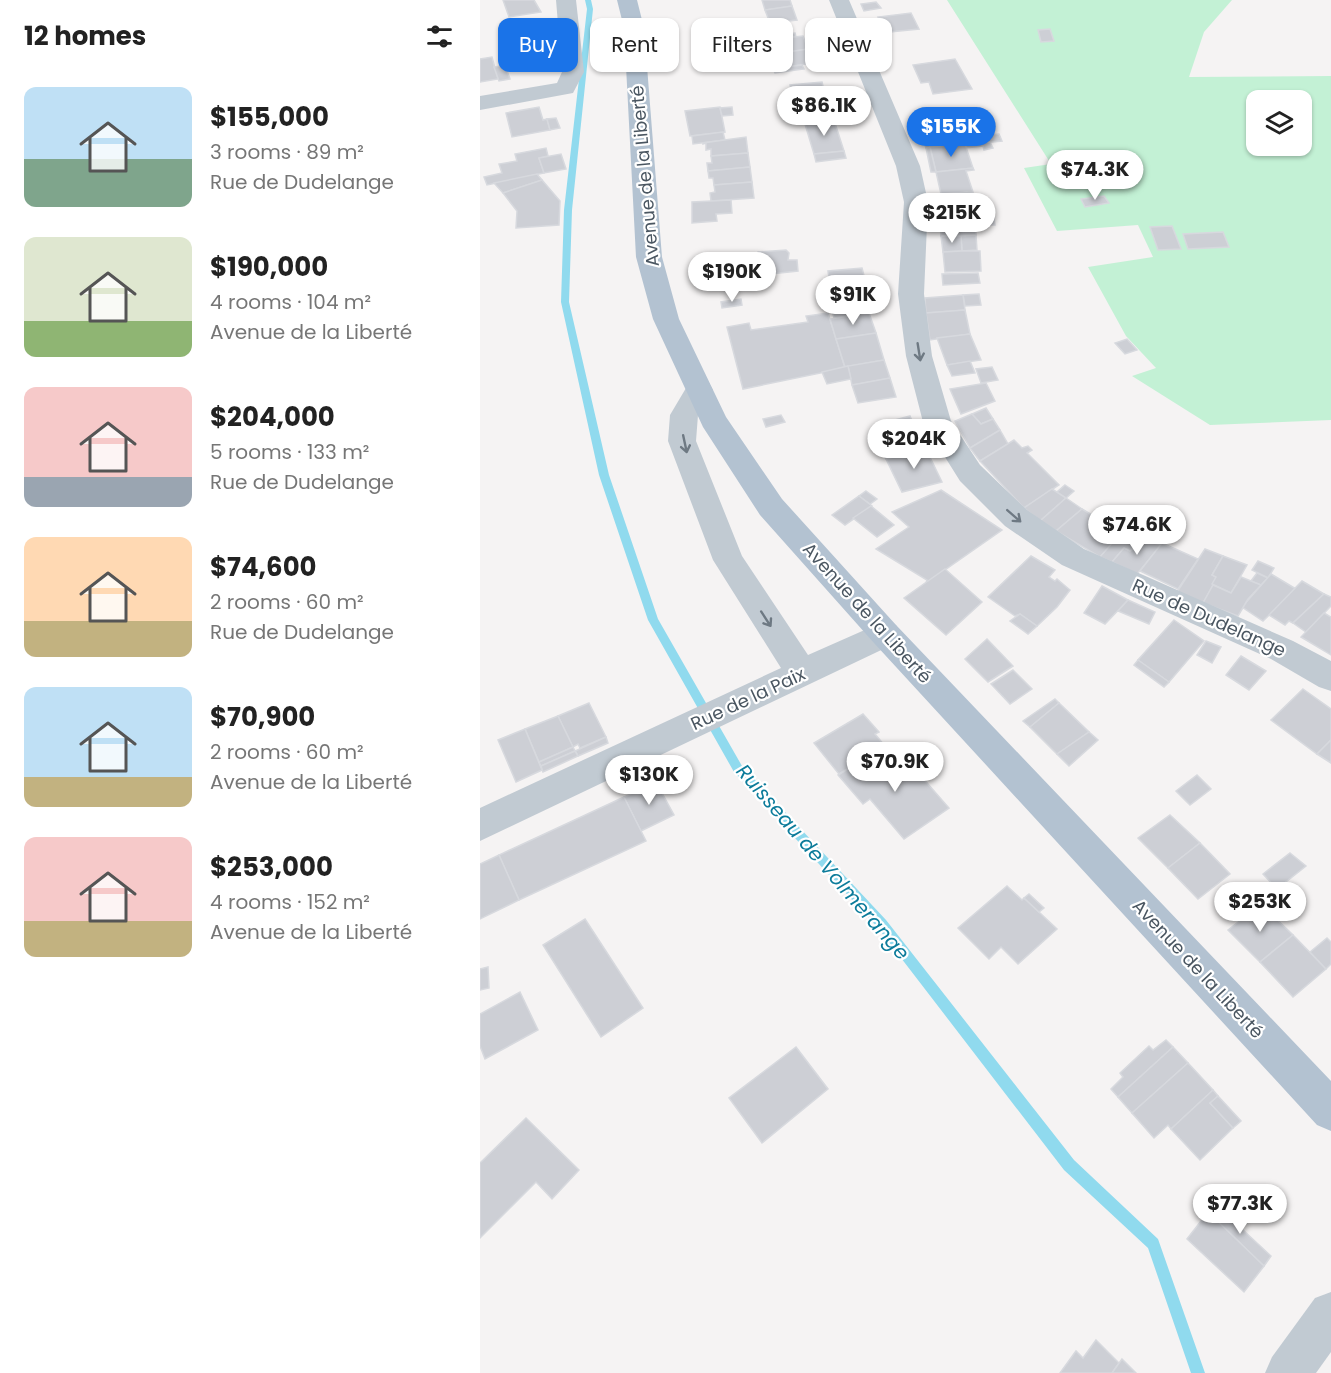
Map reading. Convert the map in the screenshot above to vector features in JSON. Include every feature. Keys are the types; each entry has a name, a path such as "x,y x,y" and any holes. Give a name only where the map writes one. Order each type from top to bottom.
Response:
{"main road":[{"name":"Avenue de la Liberté","path":"627,0 634,28 649,257 666,319 713,420 771,507 885,634 1331,1111"}],"street":[{"path":"480,103 565,88 573,72 566,0"},
{"name":"Rue de Dudelange","path":"839,0 908,166 916,202 911,294 919,356 937,422 970,473 1016,518 1073,557 1282,650 1331,677"},
{"path":"699,390 684,415 682,441 728,560 802,673"},
{"name":"Rue de la Paix","path":"480,825 885,634"},
{"path":"1287,1373 1331,1314"}],"green space":[{"path":"947,0 1232,0 1204,32 1189,77 1331,76 1331,420 1210,425 1132,376 1156,368 1126,336 1088,267 1153,257 1138,225 1057,231 1024,168 1051,164"}],"building":[{"path":"503,0 534,0 541,12 509,17"},
{"path":"762,0 790,0 792,6 765,10"},
{"path":"876,2 881,8 864,11 861,4"},
{"path":"792,6 797,20 768,18 765,10"},
{"path":"911,13 919,29 892,32 892,18 878,17"},
{"path":"1050,29 1054,41 1041,42 1038,30"},
{"path":"803,36 805,49 793,51 793,37"},
{"path":"805,49 805,64 793,66 793,51"},
{"path":"492,57 498,79 480,82 480,59"},
{"path":"955,59 972,89 933,94 929,82 921,83 913,65"},
{"path":"802,65 804,69 793,71 793,66"},
{"path":"498,66 498,72 508,72 510,79 499,81 494,67"},
{"path":"822,82 826,99 794,101 790,85"},
{"path":"826,99 827,106 795,109 794,101"},
{"path":"539,107 543,120 547,119 550,130 512,137 506,113"},
{"path":"720,107 725,132 690,136 685,111"},
{"path":"732,107 733,115 722,116 720,108"},
{"path":"556,118 560,128 550,130 547,119"},
{"path":"834,120 844,151 814,154 805,124"},
{"path":"723,132 725,140 693,144 692,136"},
{"path":"999,134 1002,141 926,148 924,142"},
{"path":"746,137 748,153 711,156 711,149 706,150 706,143 703,144 703,143"},
{"path":"990,142 993,148 984,150 983,146 966,148 965,144"},
{"path":"965,144 973,168 936,172 930,147"},
{"path":"930,147 936,172 931,172 926,148"},
{"path":"546,148 548,156 539,158 544,173 487,185 484,177 502,173 499,164 517,161 515,154"},
{"path":"844,151 846,158 816,162 814,154"},
{"path":"748,153 750,167 708,171 707,163 712,163 711,156"},
{"path":"561,154 566,169 544,173 539,158"},
{"path":"1113,161 1121,176 1101,178 1094,164"},
{"path":"750,167 752,182 714,185 713,178 709,178 708,171"},
{"path":"973,168 974,170 966,171 973,192 941,194 936,172"},
{"path":"537,174 542,180 503,193 494,183"},
{"path":"1112,177 1117,186 1106,187 1101,178"},
{"path":"542,180 560,201 559,225 516,228 517,211 503,193"},
{"path":"752,182 754,198 711,201 710,193 715,192 714,185"},
{"path":"967,192 969,199 948,202 946,194"},
{"path":"1104,196 1109,203 1085,207 1081,199"},
{"path":"731,200 732,213 716,214 717,221 692,223 692,202"},
{"path":"940,207 976,208 976,219 940,220"},
{"path":"994,218 995,225 976,225 976,219"},
{"path":"976,219 976,235 941,236 940,220"},
{"path":"1172,226 1181,249 1158,250 1150,227"},
{"path":"1223,232 1229,247 1188,249 1183,234"},
{"path":"976,235 977,250 962,251 961,236"},
{"path":"941,236 961,236 962,251 943,252"},
{"path":"786,250 789,253 788,260 797,260 798,271 771,274 771,270 758,271 758,252"},
{"path":"980,251 981,271 945,272 943,252"},
{"path":"758,255 758,271 745,271 745,256"},
{"path":"862,268 866,283 830,286 828,271"},
{"path":"978,273 980,283 943,285 942,274"},
{"path":"866,283 869,298 834,302 830,286"},
{"path":"979,294 981,305 965,306 963,295"},
{"path":"963,295 965,310 926,313 925,298"},
{"path":"741,299 742,305 722,308 721,302"},
{"path":"865,299 869,313 834,318 830,303"},
{"path":"965,310 970,334 930,340 926,313"},
{"path":"828,313 845,368 743,389 727,327 749,323 751,330 808,322 806,316"},
{"path":"869,313 876,333 836,339 830,319"},
{"path":"876,333 884,360 845,367 836,339"},
{"path":"970,334 981,360 947,365 937,338"},
{"path":"1127,339 1137,350 1125,354 1115,343"},
{"path":"884,360 890,378 852,385 848,366"},
{"path":"970,361 975,373 952,376 947,365"},
{"path":"848,366 851,379 827,384 822,372"},
{"path":"992,367 998,380 981,383 976,369"},
{"path":"890,378 896,397 858,403 852,385"},
{"path":"986,383 995,401 961,414 950,389"},
{"path":"986,408 993,419 981,424 972,414"},
{"path":"972,414 981,424 993,419 1000,430 970,448 955,421"},
{"path":"781,415 785,422 766,427 763,419"},
{"path":"910,416 915,428 896,433 891,421"},
{"path":"1000,430 1008,444 980,461 970,448"},
{"path":"917,433 926,449 886,459 878,442"},
{"path":"1014,440 1022,448 1028,446 1032,450 1027,453 1059,485 1024,508 980,461"},
{"path":"926,449 942,482 902,492 886,459"},
{"path":"1065,485 1074,491 1066,498 1057,492"},
{"path":"1052,489 1066,498 1040,521 1024,508"},
{"path":"941,490 1002,530 926,583 927,580 876,549 909,527 892,512"},
{"path":"866,491 877,499 870,504 859,496"},
{"path":"859,496 872,506 845,525 832,515"},
{"path":"1066,498 1082,509 1056,531 1040,521"},
{"path":"871,506 894,525 877,537 853,518"},
{"path":"1082,509 1121,532 1120,536 1100,557 1056,531"},
{"path":"1131,528 1144,531 1143,540 1130,551 1124,548 1112,562 1100,557 1120,534 1128,536"},
{"path":"1143,540 1161,545 1137,574 1112,562 1124,548 1130,551"},
{"path":"1162,543 1198,559 1178,589 1140,571"},
{"path":"1205,549 1223,556 1212,575 1216,577 1203,603 1177,592"},
{"path":"1031,556 1055,570 1049,577 1055,581 1057,579 1070,590 1057,607 1037,626 1020,614 1015,616 988,597"},
{"path":"1223,556 1247,565 1231,593 1212,584 1216,577 1212,575"},
{"path":"1258,561 1274,568 1268,578 1252,570"},
{"path":"945,569 982,602 946,635 904,598"},
{"path":"1257,573 1268,578 1261,585 1251,581"},
{"path":"1271,574 1296,589 1263,621 1242,607"},
{"path":"1241,577 1261,585 1248,599 1238,616 1203,603 1213,585 1231,593"},
{"path":"1302,581 1324,594 1293,623 1289,621 1285,625 1269,615"},
{"path":"1102,586 1128,600 1105,624 1084,613"},
{"path":"1324,594 1331,597 1331,606 1306,632 1293,623"},
{"path":"1128,600 1155,612 1149,624 1118,611"},
{"path":"1324,613 1331,617 1331,655 1301,637"},
{"path":"1020,614 1037,626 1028,634 1010,621"},
{"path":"1174,620 1204,641 1169,682 1138,660"},
{"path":"987,639 1013,666 988,682 965,659"},
{"path":"1206,641 1221,647 1212,663 1197,655"},
{"path":"1241,656 1266,671 1249,690 1226,675"},
{"path":"1138,660 1169,682 1164,687 1134,665"},
{"path":"1013,670 1032,689 1010,704 991,684"},
{"path":"1303,689 1331,709 1331,740 1317,754 1271,720"},
{"path":"1055,699 1059,703 1030,727 1023,721"},
{"path":"589,703 606,737 580,748 578,744 573,747 558,716"},
{"path":"1059,703 1089,732 1057,754 1030,727"},
{"path":"863,714 879,732 875,734 885,746 839,774 814,743"},
{"path":"558,716 573,747 539,762 525,729"},
{"path":"525,729 542,770 516,782 498,740"},
{"path":"1089,732 1098,740 1069,766 1057,754"},
{"path":"606,737 608,743 578,756 575,751"},
{"path":"1331,740 1331,763 1317,754"},
{"path":"573,747 575,751 541,766 539,762"},
{"path":"879,750 902,776 914,768 949,808 904,839 870,799 863,804 838,775"},
{"path":"575,751 578,756 543,772 541,766"},
{"path":"1197,775 1211,789 1190,805 1176,791"},
{"path":"656,782 674,815 641,831 624,797"},
{"path":"624,797 646,841 519,900 499,855"},
{"path":"1170,815 1200,843 1168,868 1138,838"},
{"path":"1200,843 1230,874 1198,899 1168,868"},
{"path":"1290,853 1306,866 1277,889 1263,874"},
{"path":"499,855 519,900 480,919 480,864"},
{"path":"1007,886 1022,900 1024,898 1057,929 1018,964 1001,947 989,959 958,928"},
{"path":"1029,894 1044,908 1039,912 1024,898"},
{"path":"1261,904 1293,935 1260,962 1228,930"},
{"path":"585,919 643,1008 601,1037 543,945"},
{"path":"1293,935 1326,969 1293,997 1260,962"},
{"path":"1327,938 1331,942 1331,964 1326,969 1310,952"},
{"path":"488,967 489,988 480,990 480,969"},
{"path":"520,992 538,1030 485,1059 480,1046 480,1014"},
{"path":"1166,1040 1173,1047 1118,1097 1111,1089 1123,1077 1120,1073 1149,1046 1153,1050"},
{"path":"796,1047 828,1089 762,1143 729,1098"},
{"path":"1173,1047 1188,1063 1132,1113 1118,1097"},
{"path":"1188,1063 1213,1090 1171,1129 1168,1125 1154,1138 1132,1113"},
{"path":"1213,1090 1218,1096 1210,1103 1233,1128 1200,1160 1171,1129"},
{"path":"1218,1096 1241,1121 1233,1128 1210,1103"},
{"path":"526,1118 579,1170 552,1199 536,1182 480,1238 480,1163"},
{"path":"1215,1204 1271,1256 1264,1266 1208,1212"},
{"path":"1208,1212 1264,1266 1244,1292 1187,1239"},
{"path":"1096,1340 1119,1363 1112,1373 1060,1373 1076,1351 1083,1358"},
{"path":"1122,1359 1136,1373 1112,1373"}],"waterway":[{"name":"Ruisseau de Volmerange","path":"588,0 590,9 568,210 565,302 604,475 653,620 738,769 882,924 1069,1165 1153,1244 1198,1373"}]}
